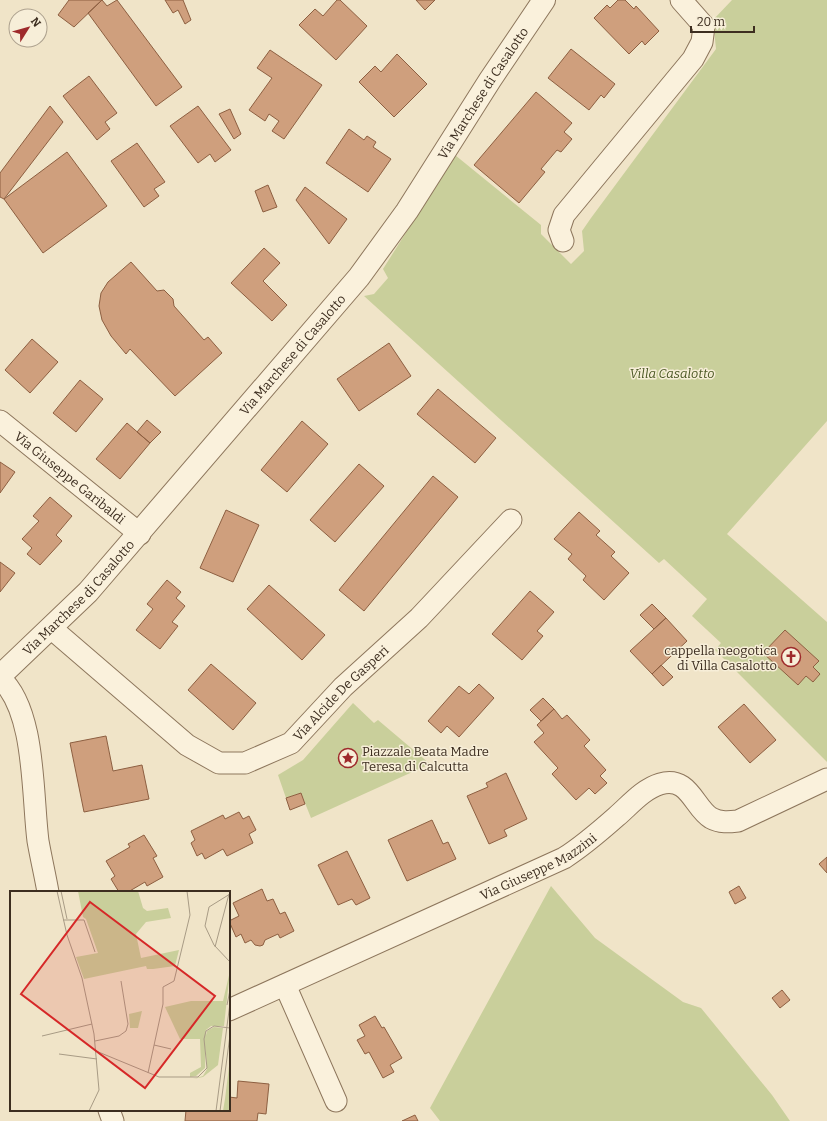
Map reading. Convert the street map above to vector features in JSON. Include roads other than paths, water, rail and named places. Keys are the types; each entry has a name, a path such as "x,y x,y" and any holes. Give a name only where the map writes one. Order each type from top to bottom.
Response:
{"street":[{"name":"Via Marchese di Casalotto","path":"0,677 88,592 140,534 359,277 408,211 490,80 544,0"},
{"path":"563,242 559,230 564,215 693,59 702,42 704,26 681,0"},
{"name":"Via Giuseppe Garibaldi","path":"0,421 140,534"},
{"name":"Via Alcide De Gasperi","path":"51,628 187,745 219,763 245,763 291,743 343,687 419,618 511,520"},
{"path":"0,677 10,686 24,721 31,757 38,841 48,891"},
{"name":"Via Giuseppe Mazzini","path":"230,1010 564,858 587,842 647,790 660,784 674,782 687,790 711,818 724,823 738,821 827,779"},
{"path":"285,985 336,1101"},
{"path":"109,1111 113,1121"}],"place":[{"name":"cappella neogotica di Villa Casalotto","path":"791,657"},
{"name":"Piazzale Beata Madre Teresa di Calcutta","path":"348,758"}],"park label":[{"name":"Villa Casalotto","path":"672,373"}]}
